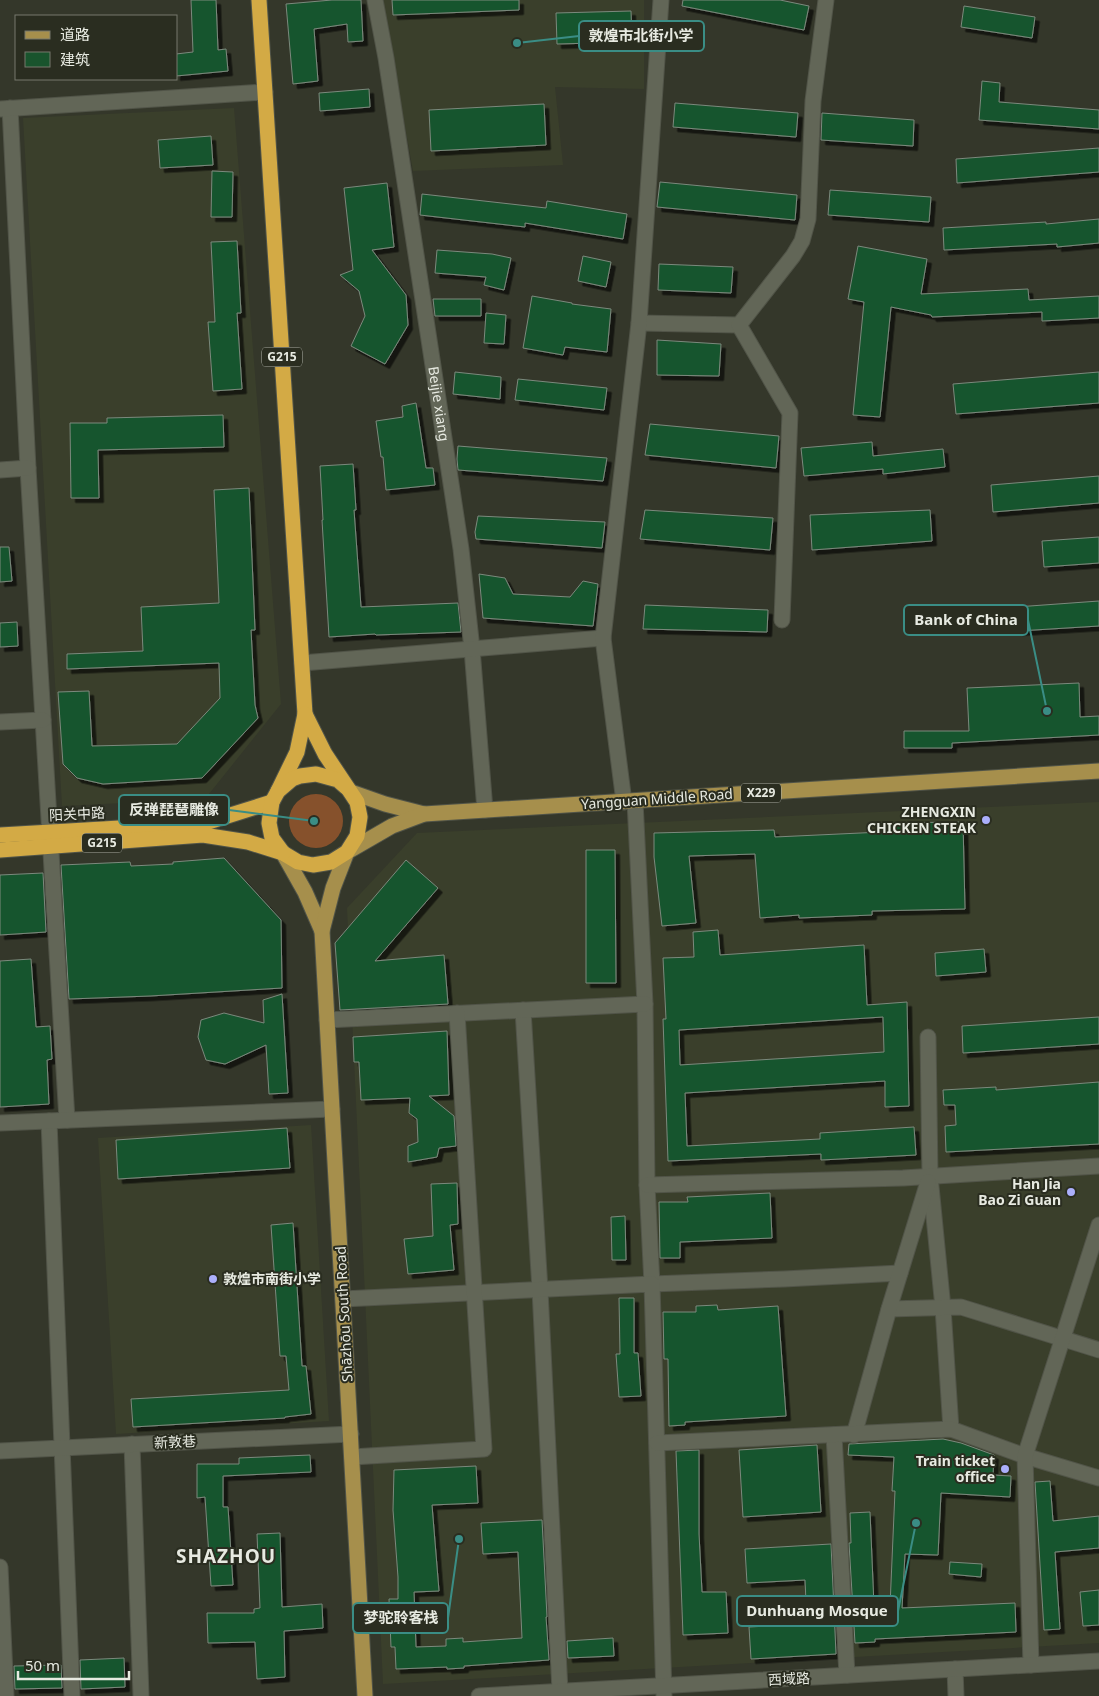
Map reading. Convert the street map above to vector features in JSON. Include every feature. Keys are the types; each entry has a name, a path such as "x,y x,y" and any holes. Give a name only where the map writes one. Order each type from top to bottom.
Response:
{"highway":[{"name":"G215","path":"259,0 305,714 325,754 357,802 360,817 357,836 347,852 331,862 313,865 298,862 283,853"},
{"path":"283,853 272,838 269,823 275,797 297,752 305,714"},
{"path":"275,797 292,780 300,776 316,774 338,780 351,792"},
{"name":"阳关中路","path":"0,850 50,839 205,823 275,797"},
{"name":"阳关中路","path":"0,834 50,839 203,835 248,842 283,853"}],"main road":[{"name":"Yangguan Middle Road","path":"424,814 1099,771"},
{"name":"X229","path":"351,792 385,804 424,814"},
{"name":"X229","path":"347,852 392,826 424,814"},
{"path":"322,931 333,888 347,852"},
{"path":"283,853 306,892 322,931"},
{"name":"Shāzhōu South Road","path":"322,931 365,1696"}],"street":[{"name":"Beijie xiang","path":"375,0 386,58 461,549 472,649 485,810"},
{"path":"661,0 639,323 604,638 630,801 645,1004 646,1185 658,1443 663,1691"},
{"path":"739,325 793,256 802,241 808,219 813,102 826,0"},
{"path":"68,1120 5,108 265,92"},
{"path":"639,323 739,325"},
{"path":"739,325 790,413 782,620"},
{"path":"0,470 28,468"},
{"path":"302,663 604,638"},
{"path":"0,722 43,720"},
{"path":"327,1020 645,1004"},
{"path":"523,1010 540,1290 560,1691"},
{"path":"352,1457 484,1449 457,1013"},
{"path":"928,1037 930,1176 943,1308 951,1430"},
{"path":"0,1123 332,1109"},
{"path":"49,1121 72,1696"},
{"path":"646,1185 930,1176 1099,1166"},
{"path":"854,1435 889,1309 930,1176"},
{"path":"1031,1665 1025,1456 1099,1226"},
{"path":"343,1299 900,1272"},
{"path":"889,1309 961,1308 1099,1350"},
{"path":"658,1443 951,1430 1025,1456 1099,1478"},
{"name":"新敦巷","path":"0,1451 351,1434"},
{"path":"834,1435 847,1675"},
{"path":"132,1444 141,1696"},
{"path":"0,1567 6,1696"},
{"name":"西域路","path":"479,1696 560,1691 663,1691 847,1675 1099,1661"},
{"path":"955,1669 956,1696"}],"shaded area":[{"path":"382,0 644,0 644,89 555,87 563,165 413,171"},
{"path":"234,108 281,704 205,799 62,806 23,118"},
{"path":"311,794 321,794 331,798 339,806 343,821 339,836 331,844 321,848 311,848 301,844 293,836 289,826 289,816 293,806 301,798"},
{"path":"1099,802 1099,1643 383,1684 347,908 417,833"},
{"name":"敦煌市南街小学","path":"311,1125 329,1421 116,1434 98,1138"}],"building":[{"path":"191,0 216,0 218,50 226,49 228,71 178,76 178,54 193,52"},
{"path":"332,0 361,0 363,41 348,42 347,24 314,29 318,81 293,84 286,4"},
{"path":"392,0 519,0 519,10 393,15"},
{"path":"683,0 780,0 809,6 804,30 682,6"},
{"path":"964,6 1035,17 1032,38 961,27"},
{"path":"631,11 632,42 557,44 556,13"},
{"path":"982,81 1000,83 999,102 1099,110 1099,129 979,120"},
{"path":"369,89 370,107 320,111 319,93"},
{"path":"675,103 798,113 796,137 673,127"},
{"path":"544,104 546,145 431,151 429,110"},
{"path":"822,113 914,120 913,146 821,140"},
{"path":"211,136 213,165 160,168 158,140"},
{"path":"1099,148 1099,172 957,183 956,159"},
{"path":"212,171 233,172 232,217 211,217"},
{"path":"660,182 797,195 795,220 657,207"},
{"path":"387,183 394,247 372,250 406,295 408,325 385,364 351,346 365,316 359,291 340,275 353,270 344,188"},
{"path":"830,190 931,197 929,222 828,215"},
{"path":"422,194 546,208 547,201 627,214 623,239 525,223 525,227 420,215"},
{"path":"1099,219 1099,243 1057,247 1057,244 944,250 943,228 1046,222 1046,224"},
{"path":"237,241 241,313 237,313 242,389 213,391 208,322 215,322 211,242"},
{"path":"858,246 927,259 921,294 1028,289 1029,300 1099,296 1099,318 1042,321 1042,312 932,317 931,315 891,307 880,417 853,415 864,302 848,299"},
{"path":"437,250 492,254 511,258 504,290 484,285 486,277 435,273"},
{"path":"583,256 611,262 606,287 578,281"},
{"path":"659,264 733,267 731,293 658,290"},
{"path":"532,296 611,309 607,352 565,347 563,355 523,348"},
{"path":"433,299 481,299 481,316 435,316"},
{"path":"486,313 506,315 504,344 484,343"},
{"path":"657,340 721,344 719,376 657,375"},
{"path":"455,372 501,377 500,399 453,394"},
{"path":"1099,372 1099,403 956,414 953,384"},
{"path":"518,379 607,388 604,410 515,400"},
{"path":"416,403 426,468 433,468 435,485 386,490 383,457 381,457 376,421 403,417 402,406"},
{"path":"223,415 224,447 98,450 99,498 71,498 70,423 107,423 107,418"},
{"path":"650,424 779,436 776,468 645,455"},
{"path":"872,442 873,456 943,449 945,467 883,474 883,469 804,476 801,448"},
{"path":"458,446 607,458 603,481 458,470"},
{"path":"353,464 356,510 354,510 361,607 458,603 461,632 329,637 320,466"},
{"path":"1099,476 1099,503 993,512 991,485"},
{"path":"249,488 255,630 251,630 255,705 258,718 202,778 103,784 77,778 63,764 58,692 89,691 92,746 177,744 220,698 219,663 67,669 67,654 143,651 141,607 219,603 214,490"},
{"path":"645,510 773,518 770,550 640,539"},
{"path":"930,510 932,541 812,550 810,515"},
{"path":"478,516 605,522 602,548 476,539 475,532"},
{"path":"1099,537 1099,563 1044,567 1042,541"},
{"path":"0,547 9,547 12,581 0,582"},
{"path":"479,574 505,578 513,594 570,597 583,581 598,584 593,626 483,618"},
{"path":"1099,601 1099,626 1018,631 1016,607"},
{"path":"645,605 768,610 767,632 643,629"},
{"path":"17,622 18,646 0,647 0,623"},
{"path":"1079,683 1080,717 1099,716 1099,735 952,743 952,748 904,748 904,731 969,731 967,688"},
{"path":"963,822 965,909 872,911 872,915 799,918 799,915 760,918 755,854 689,856 696,923 662,926 654,857 654,833 774,830 775,837 882,832 881,823"},
{"path":"586,850 615,850 616,983 586,983"},
{"path":"224,858 281,920 282,988 69,999 61,865 130,862 131,866 173,864 173,862"},
{"path":"406,860 438,888 375,961 444,955 448,1004 340,1010 335,943"},
{"path":"43,873 46,932 0,935 0,875"},
{"path":"718,930 720,955 864,945 867,1005 907,1002 909,1106 885,1107 885,1081 685,1093 687,1146 820,1139 820,1133 914,1127 916,1155 821,1160 821,1154 668,1161 663,1019 666,1019 663,958 694,957 693,932","holes":["883,1017 884,1052 680,1065 679,1030"]},
{"path":"984,949 986,972 936,976 935,953"},
{"path":"31,959 36,1027 50,1026 52,1059 47,1060 49,1104 0,1107 0,961"},
{"path":"282,994 288,1093 269,1094 266,1045 225,1064 206,1060 198,1037 201,1020 224,1013 264,1023 263,1000"},
{"path":"1099,1017 1099,1044 963,1053 962,1026"},
{"path":"447,1031 449,1095 429,1096 454,1116 456,1146 439,1148 437,1157 408,1162 408,1146 418,1142 417,1119 409,1113 410,1098 361,1100 359,1062 354,1062 353,1037"},
{"path":"1099,1082 1099,1144 946,1152 945,1126 956,1125 955,1105 944,1105 943,1090 996,1087 996,1090"},
{"path":"287,1128 290,1168 118,1179 116,1140"},
{"path":"457,1183 458,1224 450,1225 454,1270 408,1274 404,1239 433,1236 431,1184"},
{"path":"770,1193 772,1238 680,1242 680,1258 660,1258 659,1202 688,1202 687,1197"},
{"path":"625,1216 626,1260 612,1260 611,1217"},
{"path":"293,1223 302,1366 306,1366 311,1414 285,1418 133,1427 131,1399 289,1390 286,1356 280,1356 271,1225"},
{"path":"619,1298 634,1298 634,1353 638,1353 641,1396 619,1397 616,1354 620,1354"},
{"path":"717,1305 718,1310 778,1306 786,1416 685,1422 685,1425 669,1426 668,1359 664,1359 663,1312 696,1312 696,1306"},
{"path":"943,1439 961,1443 994,1455 993,1475 1011,1476 1010,1497 941,1493 938,1555 905,1554 902,1608 1015,1603 1016,1632 875,1639 875,1642 855,1643 849,1543 851,1543 850,1513 870,1512 874,1606 890,1606 895,1491 892,1491 894,1457 848,1455 849,1444"},
{"path":"817,1445 821,1512 743,1517 739,1450"},
{"path":"699,1450 699,1534 702,1592 726,1592 728,1633 683,1635 676,1451"},
{"path":"310,1455 311,1472 223,1476 223,1507 228,1507 233,1585 211,1586 205,1497 197,1498 197,1464 239,1464 239,1458"},
{"path":"476,1466 478,1503 432,1505 439,1591 414,1592 416,1647 446,1646 446,1639 463,1638 463,1642 522,1638 518,1552 483,1554 481,1523 542,1520 549,1660 447,1669 447,1667 396,1669 395,1647 391,1647 389,1599 398,1599 393,1510 394,1470"},
{"path":"1050,1481 1053,1521 1099,1516 1099,1548 1055,1552 1060,1629 1044,1630 1035,1482"},
{"path":"280,1533 282,1607 322,1604 323,1628 284,1631 285,1677 257,1679 255,1642 208,1643 207,1613 254,1613 254,1609 260,1608 257,1534"},
{"path":"831,1544 836,1654 751,1659 749,1627 807,1624 805,1580 747,1583 745,1549"},
{"path":"950,1562 982,1564 981,1577 949,1574"},
{"path":"1099,1590 1099,1625 1083,1626 1080,1592"},
{"path":"613,1638 614,1656 568,1658 567,1641"},
{"path":"124,1658 125,1687 81,1689 80,1660"},
{"path":"61,1665 62,1688 15,1689 14,1666"}],"place":[{"name":"敦煌市北街小学","path":"517,43"},
{"name":"Bank of China","path":"1047,711"},
{"name":"ZHENGXIN CHICKEN STEAK","path":"986,820"},
{"name":"反弹琵琶雕像","path":"314,821"},
{"name":"Han Jia Bao Zi Guan","path":"1071,1192"},
{"name":"敦煌市南街小学","path":"213,1279"},
{"name":"Train ticket office","path":"1005,1469"},
{"name":"Dunhuang Mosque","path":"916,1523"},
{"name":"梦驼聆客栈","path":"459,1539"}],"district":[{"name":"SHAZHOU","path":"226,1556"}]}
